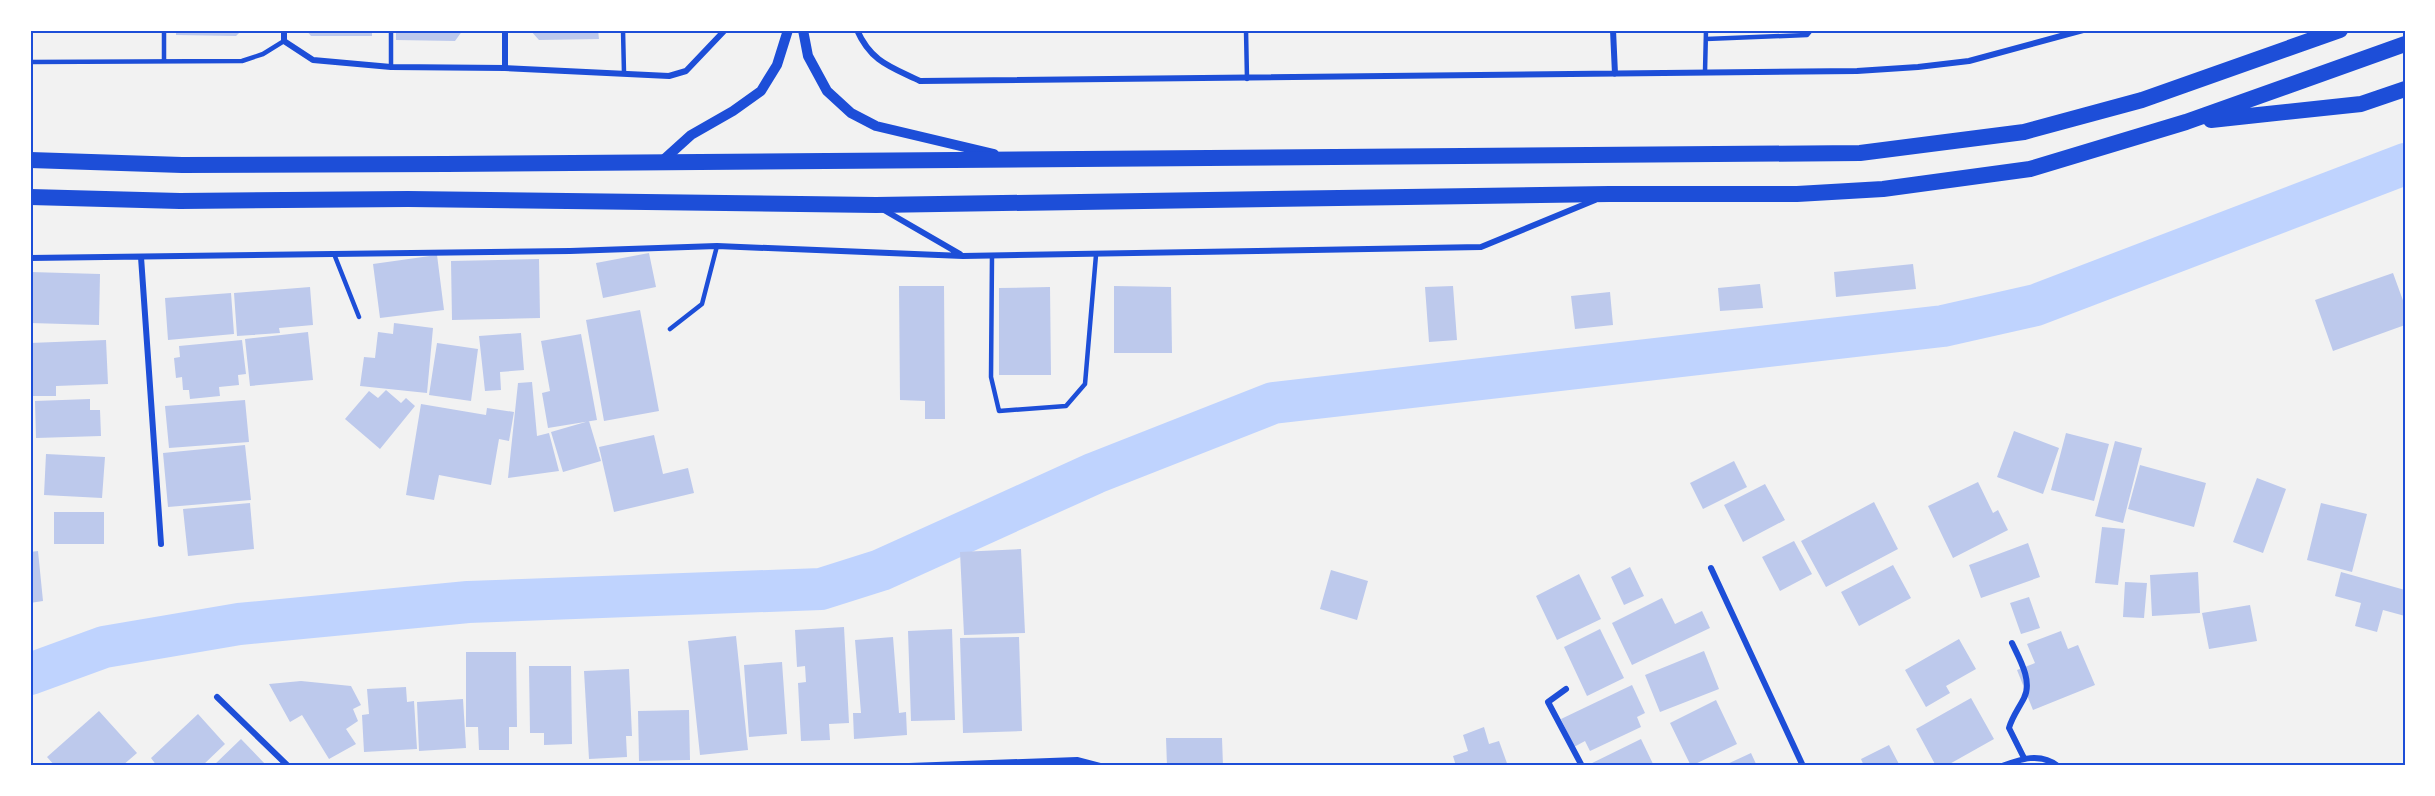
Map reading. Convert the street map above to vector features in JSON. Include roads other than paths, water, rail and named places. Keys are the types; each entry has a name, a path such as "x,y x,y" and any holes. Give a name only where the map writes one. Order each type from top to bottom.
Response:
{"highway":[{"path":"30,160 182,165 1860,153 2024,132 2142,100 2340,30"},
{"path":"30,197 180,201 408,199 876,205 1609,194 1797,194 1883,189 2030,169 2186,122 2405,44"},
{"path":"2186,122 2361,104 2405,88"}],"street":[{"path":"284,30 284,41 313,60 391,67 505,68 669,76 686,71 725,30"},
{"path":"505,30 505,68"},
{"path":"660,163 691,135 734,111 760,91 777,64 788,30"},
{"path":"803,30 808,56 827,91 851,113 876,126 1014,159"},
{"path":"857,30 863,45 879,62 920,81 1857,71 1969,61 2083,30"},
{"path":"1613,30 1615,74"},
{"path":"30,258 570,251 717,246 963,256 1481,247 1609,194"},
{"path":"876,205 963,256"},
{"path":"141,257 161,544"},
{"path":"1711,568 1803,766"},
{"path":"2012,643 2023,668 2027,685 2026,695 2009,728 2024,758"},
{"path":"1566,689 1548,702 1582,766"},
{"path":"218,697 288,766"},
{"path":"2002,766 2024,758 2050,760 2058,766"},
{"path":"909,766 1077,760 1100,766"}],"lane":[{"path":"164,30 164,61"},
{"path":"391,30 391,67"},
{"path":"623,30 624,73"},
{"path":"1246,30 1247,79"},
{"path":"1706,30 1706,72"},
{"path":"1706,39 1807,35 1811,30"},
{"path":"30,62 242,62 264,54 284,41"},
{"path":"670,329 702,304 717,246"},
{"path":"334,254 359,317"},
{"path":"992,256 990,377 999,411 1066,406 1085,384 1096,255"}],"waterway":[{"path":"30,674 104,647 239,624 468,602 821,589 881,570 1095,473 1273,403 1943,326 2036,305 2405,164"}]}
